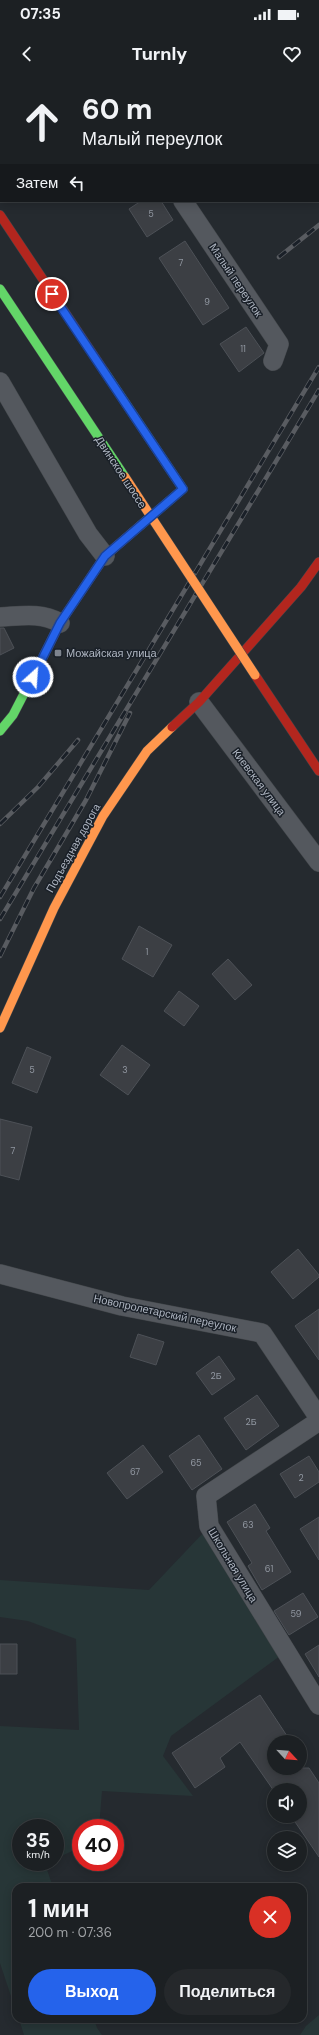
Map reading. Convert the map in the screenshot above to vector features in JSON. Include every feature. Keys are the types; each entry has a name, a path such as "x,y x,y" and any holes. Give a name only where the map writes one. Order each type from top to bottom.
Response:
{"street":[{"name":"Малый переулок","path":"184,202 279,344 273,361"},
{"path":"0,215 183,489 105,556 60,623 12,715 0,731"},
{"name":"Двинское шоссе","path":"0,289 319,771"},
{"path":"0,382 88,534 105,556"},
{"name":"Подъездная дорога","path":"0,1028 54,908 103,816 147,752 199,702 301,587 319,562"},
{"path":"0,617 36,615 50,617 60,623"},
{"name":"Киевская улица","path":"199,702 319,862"},
{"name":"Новопролетарский переулок","path":"0,1274 122,1306 262,1333 319,1420"},
{"name":"Школьная улица","path":"319,1420 206,1496 209,1526 319,1705"}],"shaded area":[{"path":"204,1532 280,1656 171,1736 163,1756 193,1796 102,1791 100,1819 72,1819 72,1851 64,1855 64,1819 12,1819 12,1871 47,1871 52,1883 12,1883 12,1999 0,1963 0,1726 79,1730 76,1639 28,1621 0,1617 0,1580 149,1590"},
{"path":"319,2015 319,2035 300,2035 306,2026"},
{"path":"20,2023 95,2023 102,2035 24,2035"}],"building":[{"path":"140,202 162,202 173,220 147,237 129,209"},
{"path":"185,241 229,308 203,325 159,258"},
{"path":"246,327 264,353 239,372 220,344"},
{"path":"0,628 4,628 14,648 0,655"},
{"path":"139,926 172,945 153,977 122,959"},
{"path":"228,959 252,985 235,1000 212,974"},
{"path":"179,991 199,1006 184,1026 164,1011"},
{"path":"122,1045 150,1065 128,1095 100,1075"},
{"path":"27,1047 51,1057 37,1093 12,1083"},
{"path":"0,1119 32,1127 19,1180 0,1175"},
{"path":"298,1249 319,1277 293,1299 271,1272"},
{"path":"319,1309 319,1360 295,1326"},
{"path":"138,1334 164,1342 156,1365 130,1357"},
{"path":"219,1356 235,1379 212,1395 196,1373"},
{"path":"257,1395 279,1426 246,1450 224,1418"},
{"path":"199,1435 222,1469 192,1490 169,1456"},
{"path":"143,1445 163,1472 127,1499 107,1473"},
{"path":"309,1456 319,1472 319,1482 295,1498 280,1474"},
{"path":"255,1504 270,1528 266,1531 291,1572 262,1590 248,1566 252,1563 227,1522"},
{"path":"319,1517 319,1560 300,1529"},
{"path":"303,1593 318,1617 289,1635 274,1611"},
{"path":"0,1644 17,1644 17,1674 0,1674"},
{"path":"319,1645 319,1677 305,1654"},
{"path":"260,1695 286,1735 267,1735 267,1775 307,1775 307,1768 309,1768 319,1783 319,1857 307,1839 307,1831 301,1831 296,1823 307,1823 307,1783 268,1783 240,1742 220,1758 225,1767 195,1788 172,1753"}],"railway":[{"path":"279,257 319,225"},
{"path":"0,897 319,367"},
{"path":"0,919 319,390"},
{"path":"0,956 34,888 86,800 130,713"},
{"path":"0,824 38,787 78,740"}],"traffic: fast":[{"path":"0,289 125,477"},
{"path":"104,371 183,489 141,525"},
{"path":"0,731 13,715 43,657"}],"traffic: slow":[{"path":"125,477 255,675"},
{"path":"43,657 60,623 105,556 141,525"},
{"path":"0,1028 54,908 103,816 147,751 172,727"}],"traffic: jam":[{"path":"0,215 104,371"},
{"path":"172,727 199,702 301,587 319,562"},
{"path":"255,675 319,771"}],"place":[{"name":"Можайская улица","path":"58,653"}],"route":[{"path":"33,677 60,623 105,556 183,489 52,294"}]}
